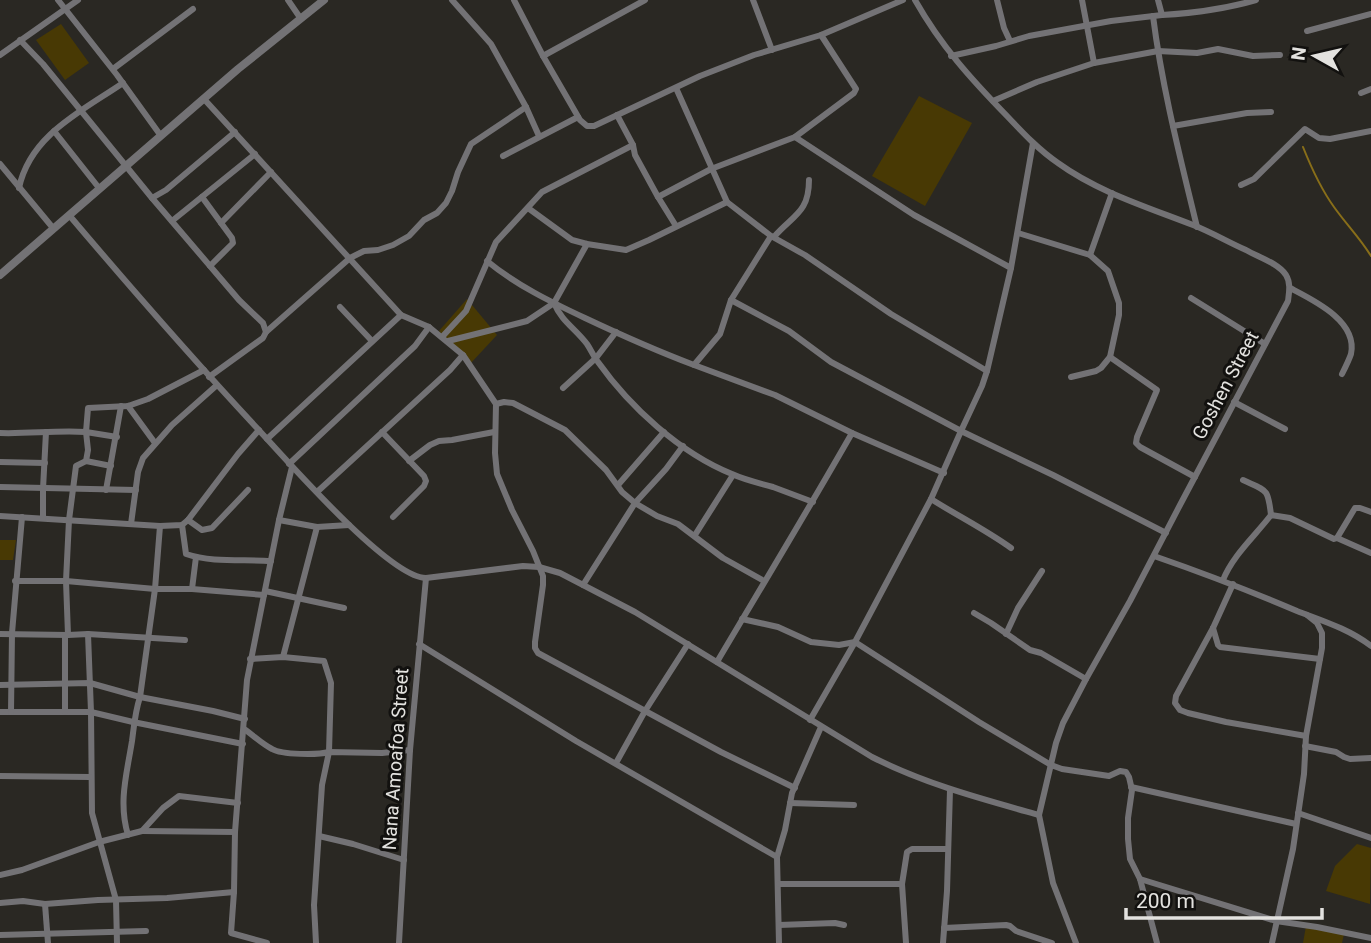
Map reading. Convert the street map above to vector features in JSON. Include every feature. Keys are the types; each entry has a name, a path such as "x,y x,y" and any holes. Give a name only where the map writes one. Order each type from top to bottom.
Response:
{"street":[{"path":"58,0 113,69 161,136"},
{"path":"0,54 78,0"},
{"path":"288,0 301,19"},
{"path":"0,275 238,69 324,0"},
{"path":"452,0 491,44 539,136"},
{"path":"514,0 578,117 587,126 594,126 617,116 700,76 754,55 821,35 903,0"},
{"path":"543,56 645,0"},
{"path":"753,0 772,50"},
{"path":"915,0 951,56 1033,143 1058,163 1112,193 1197,227 1272,263 1286,275 1290,288 1320,304 1335,316 1348,333 1351,343 1351,354 1342,374"},
{"path":"998,0 1004,28 1010,41"},
{"path":"1082,0 1094,63"},
{"path":"1158,0 1162,15"},
{"path":"951,56 1029,36 1111,21 1235,6 1256,0"},
{"path":"113,69 193,9"},
{"path":"1307,31 1371,15"},
{"path":"1153,16 1173,126 1197,227"},
{"path":"658,197 711,169 794,137 854,93 856,89 821,35"},
{"path":"20,40 97,128 125,167 239,300 263,323 267,332"},
{"path":"993,101 1037,82 1094,63 1158,51 1197,53 1218,49 1253,56 1280,55"},
{"path":"19,188 30,158 54,131 63,122 123,83"},
{"path":"676,88 727,202 773,236 891,314 987,371"},
{"path":"1361,93 1371,89"},
{"path":"204,99 401,315 429,327 463,355 496,404 497,474 539,568 543,585 535,642 538,653 721,752 795,788"},
{"path":"209,377 263,338 351,258 364,251 393,245 409,236 424,220 438,213 452,191 471,144 526,107"},
{"path":"1173,126 1247,113 1271,112"},
{"path":"617,116 633,145 635,155 676,226"},
{"path":"503,156 578,117"},
{"path":"1241,185 1254,179 1305,129 1318,138 1329,139 1371,131"},
{"path":"54,131 99,188"},
{"path":"152,198 166,190 234,132"},
{"path":"794,137 914,215 1011,268"},
{"path":"810,720 931,499 982,386 1011,268 1033,143"},
{"path":"445,339 466,311 496,242 542,192 633,145"},
{"path":"172,221 255,154"},
{"path":"0,164 53,228"},
{"path":"221,223 271,172"},
{"path":"695,365 720,334 731,300 773,236 805,205 809,180"},
{"path":"1090,254 1112,193"},
{"path":"202,197 233,243 210,266"},
{"path":"528,208 572,240 626,250 727,202"},
{"path":"69,215 209,377 291,465 349,525 407,572 419,578 426,578 523,566 560,573 635,612 821,727 887,764 950,790 1039,815"},
{"path":"1018,233 1090,254 1108,271 1119,303 1110,357 1096,371 1071,377"},
{"path":"445,339 527,321 554,303 587,244"},
{"path":"487,261 532,291 616,332 775,395 852,433 944,473"},
{"name":"Goshen Street","path":"1076,943 1048,868 1039,815 1063,723 1288,301 1290,288"},
{"path":"1191,298 1265,344"},
{"path":"731,300 789,331 831,362 961,431 1166,533"},
{"path":"554,303 559,314 642,413 682,446 733,475 813,502"},
{"path":"340,307 372,341"},
{"path":"267,439 401,315"},
{"path":"228,943 231,933 235,832 250,659 291,465 415,346 429,327"},
{"path":"563,388 596,358 616,332"},
{"path":"317,492 463,355"},
{"path":"1110,357 1157,390 1136,443 1195,477"},
{"path":"86,461 88,408 124,405 148,399 204,370"},
{"path":"131,524 138,472 143,458 155,443 217,385"},
{"path":"1234,402 1285,429"},
{"path":"496,404 513,403 565,430 593,456 622,492 635,503 678,524 723,558 764,581"},
{"path":"106,490 124,405"},
{"path":"124,405 155,443"},
{"path":"0,433 53,430 117,437"},
{"path":"259,430 185,523 186,554 196,557 271,561"},
{"path":"43,518 46,432"},
{"path":"382,432 426,481 393,517"},
{"path":"408,461 439,441 495,432"},
{"path":"618,485 664,432"},
{"path":"718,662 852,433"},
{"path":"583,584 635,503 666,469 682,446"},
{"path":"65,712 66,581 69,520 76,466 86,461 111,466"},
{"path":"0,462 45,463"},
{"path":"695,535 733,475"},
{"path":"1223,580 1236,557 1271,515 1269,496 1263,489 1243,480"},
{"path":"0,487 136,490"},
{"path":"0,516 160,526 185,523 202,530 212,528 248,490"},
{"path":"931,499 1011,548"},
{"path":"1337,537 1355,508 1371,513"},
{"path":"1271,515 1290,518 1330,538 1337,537 1371,552"},
{"path":"11,712 12,633 22,517"},
{"path":"279,520 317,527 349,525"},
{"path":"128,835 123,816 124,783 133,722 140,697 155,589 160,526"},
{"path":"283,657 317,527"},
{"path":"1154,556 1337,625 1371,646"},
{"path":"192,589 196,557"},
{"path":"1006,634 1018,608 1042,571"},
{"name":"Nana Amoafoa Street","path":"399,943 410,750 426,578"},
{"path":"15,581 66,581 155,589 265,593 344,608"},
{"path":"1233,584 1213,628 1176,696 1175,704 1180,710 1226,722 1306,736"},
{"path":"974,613 1030,650 1041,653 1086,679"},
{"path":"1272,943 1293,849 1304,774 1306,736 1320,659 1322,633 1317,623 1307,615"},
{"path":"742,619 778,627 811,642 839,645 855,642 1051,765 1109,776 1120,771 1126,772 1131,787 1128,818 1130,859 1140,879 1157,943"},
{"path":"1213,628 1220,647 1320,659"},
{"path":"0,634 88,634 185,640"},
{"path":"88,634 92,813 116,900 117,943"},
{"path":"419,644 576,741 777,857"},
{"path":"616,763 645,711 688,645"},
{"path":"250,659 283,657 324,661 331,683 329,752 322,785 314,905 316,943"},
{"path":"0,685 90,683 140,697 245,719"},
{"path":"0,712 91,712 243,744"},
{"path":"779,943 777,857 795,788 821,727"},
{"path":"244,729 272,750 279,752 318,754 410,750"},
{"path":"1305,746 1336,752 1350,759 1371,758"},
{"path":"0,776 90,777"},
{"path":"1131,787 1296,824"},
{"path":"943,943 950,790"},
{"path":"142,831 178,796 238,803"},
{"path":"790,803 854,805"},
{"path":"1298,813 1371,838"},
{"path":"0,875 22,870 99,842 142,831 235,832"},
{"path":"319,836 404,860"},
{"path":"906,943 902,884 907,852 948,849"},
{"path":"1140,879 1276,921 1371,938"},
{"path":"779,884 902,884"},
{"path":"0,903 23,901 45,904 234,892"},
{"path":"45,904 48,943"},
{"path":"779,925 844,925"},
{"path":"944,928 1006,925 1016,932 1052,943"},
{"path":"0,935 146,931"},
{"path":"231,933 267,943"}],"shaded area":[{"path":"61,24 89,63 65,80 36,40"},
{"path":"919,96 972,123 925,206 872,176"},
{"path":"467,299 497,335 470,364 439,331"},
{"path":"0,540 16,540 13,560 0,560"},
{"path":"1357,844 1371,848 1370,904 1326,891 1335,866"},
{"path":"1306,926 1344,934 1342,943 1303,943"}],"waterway":[{"path":"1303,147 1329,200 1371,256"}]}
